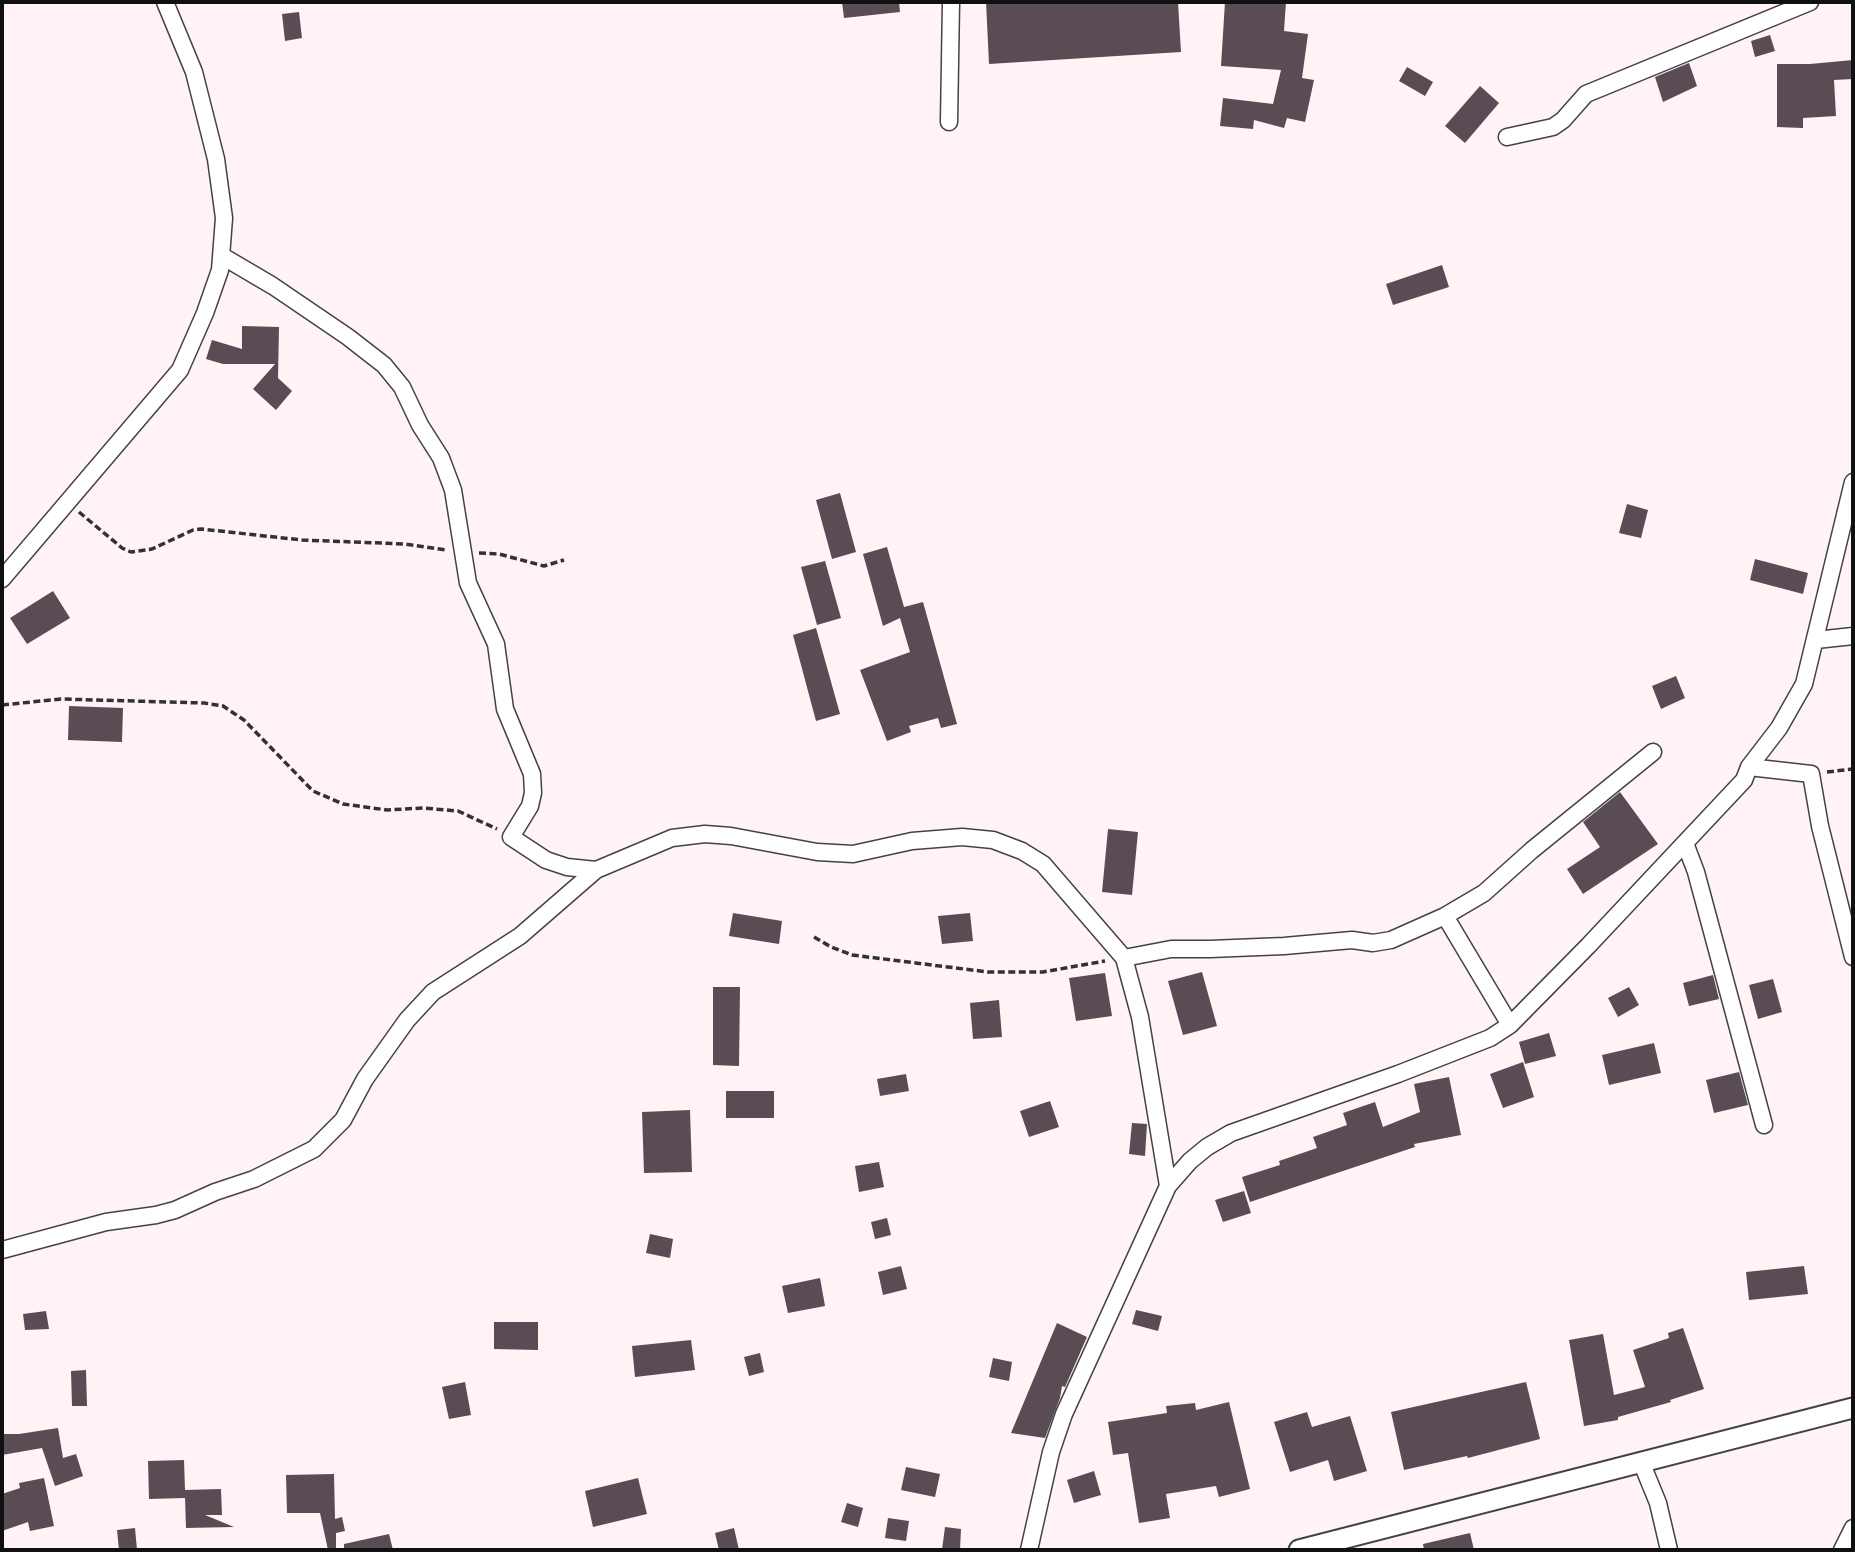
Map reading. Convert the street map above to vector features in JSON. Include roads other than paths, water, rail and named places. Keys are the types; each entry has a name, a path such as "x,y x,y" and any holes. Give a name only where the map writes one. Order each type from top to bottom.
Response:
{"street":[{"path":"2,579 180,370 205,313 222,256 224,218 216,159 194,72 165,2"},
{"path":"949,122 951,2"},
{"path":"1507,137 1553,127 1563,120 1586,94 1810,2"},
{"path":"222,256 348,337 394,375 449,474 468,583 496,644 505,709 532,774 533,793 530,806 511,837 546,860 567,867 596,870"},
{"path":"1030,1549 1051,1452 1064,1414 1168,1186 1190,1161 1231,1133 1451,1054 1490,1038 1510,1025 1744,780 1749,767 1779,728 1804,684 1853,482"},
{"path":"1816,640 1853,636"},
{"path":"1124,958 1171,949 1391,940 1445,916 1484,893 1532,850 1653,752"},
{"path":"1749,767 1811,774 1820,827 1853,957"},
{"path":"2,1250 106,1222 175,1210 215,1192 254,1179 314,1149 343,1120 365,1080 407,1020 433,992 520,936 596,870 672,838 705,834 731,836 817,852 853,854 912,841 962,836 993,840 1022,851 1043,864 1124,958 1140,1017 1168,1186"},
{"path":"1685,843 1696,873 1764,1125"},
{"path":"1445,916 1510,1025"},
{"path":"1299,1550 1643,1464 1853,1408"},
{"path":"1643,1464 1658,1503 1669,1550"},
{"path":"1842,1550 1853,1528"}]}
